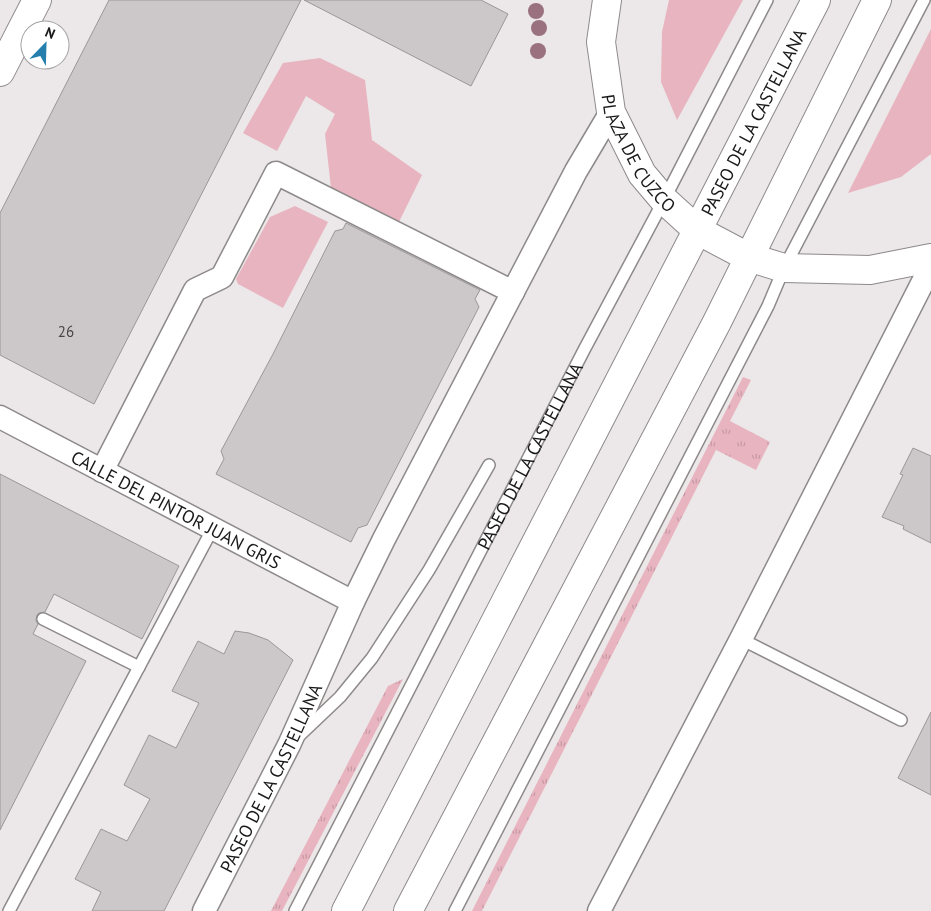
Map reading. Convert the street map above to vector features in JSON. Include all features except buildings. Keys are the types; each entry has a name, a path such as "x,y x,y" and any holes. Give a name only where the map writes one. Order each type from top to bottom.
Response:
{"main road":[{"path":"0,72 37,0"},
{"name":"PLAZA DE CUZCO","path":"607,0 601,42 611,112 642,174 664,200 697,230 748,258 784,268 870,270 931,258"},
{"name":"PASEO DE LA CASTELLANA","path":"346,911 816,0"},
{"path":"408,911 708,340 877,0"}],"street":[{"name":"PASEO DE LA CASTELLANA","path":"204,911 289,745 353,602 576,170 611,112"},
{"path":"102,471 195,290 222,278 276,173 513,292"},
{"path":"599,911 741,639 931,266"},
{"name":"CALLE DEL PINTOR JUAN GRIS","path":"0,417 353,602"}],"lane":[{"name":"PASEO DE LA CASTELLANA","path":"295,911 767,0"},
{"path":"455,911 768,306 784,268 924,0"},
{"path":"289,745 340,697 372,658 428,570 489,465"},
{"path":"9,911 213,528"},
{"path":"43,619 139,667"},
{"path":"741,639 902,720"}],"green space":[{"path":"669,0 743,0 677,120 661,82 662,32"},
{"path":"931,29 931,154 901,177 848,193"},
{"path":"320,58 365,80 372,140 422,175 396,228 331,188 325,134 335,114 306,96 277,151 243,133 283,63"},
{"path":"295,206 328,222 283,308 238,284 236,279 270,217"},
{"path":"743,377 751,380 730,421 770,442 756,470 716,450 482,911 472,911"},
{"path":"403,679 282,911 271,911 388,686"}]}
